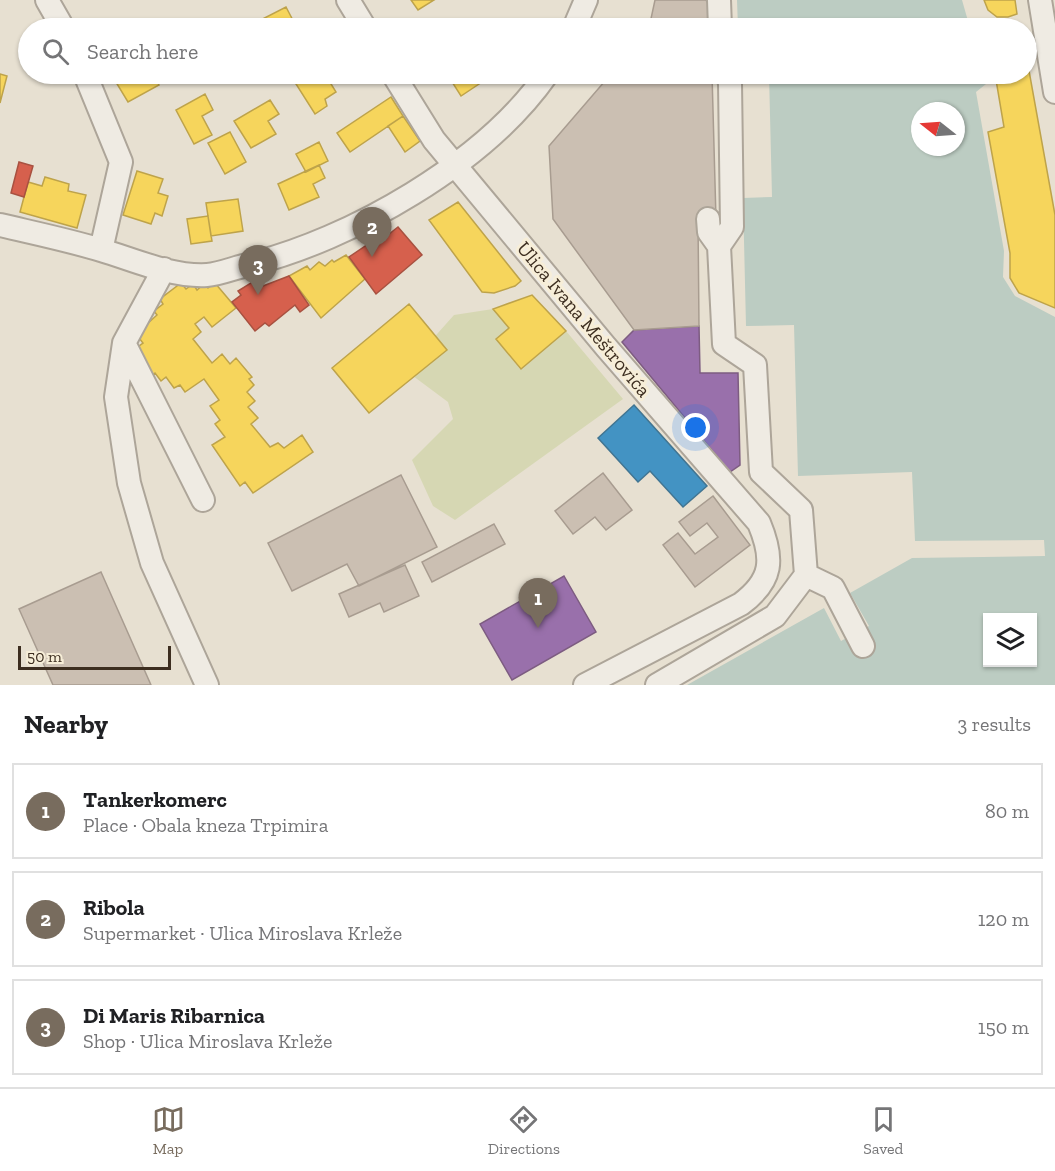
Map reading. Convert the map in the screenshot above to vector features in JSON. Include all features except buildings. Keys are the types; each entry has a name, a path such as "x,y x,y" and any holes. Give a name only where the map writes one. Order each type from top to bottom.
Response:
{"street":[{"path":"47,0 57,18"},
{"path":"348,0 359,18"},
{"path":"578,18 586,0"},
{"path":"719,0 720,18"},
{"path":"1046,8 1055,92"},
{"path":"89,84 122,162 101,250"},
{"name":"Ulica Ivana Meštrovića","path":"399,84 434,140 606,347 759,523 768,549 769,565 765,580 756,592 741,604 585,685"},
{"path":"0,225 101,250 164,269 207,275 277,258 359,224 455,164 516,112 539,84"},
{"path":"719,246 732,227 730,84"},
{"path":"657,685 774,616 806,575 801,510 761,472 755,365 724,344 719,246 709,232 708,219"},
{"path":"164,269 124,343 116,397 129,483 152,563 207,685"},
{"path":"124,343 203,500"},
{"path":"738,498 761,472"},
{"path":"806,575 833,588 863,646"}],"green space":[{"path":"493,309 509,328 496,339 520,369 566,331 623,399 455,520 433,506 412,460 453,419 448,402 405,370 454,315"}],"shaded area":[{"path":"737,0 962,0 967,18 738,18"},
{"path":"769,84 986,84 976,92 1004,251 1003,277 1015,296 1055,317 1055,685 687,685 824,608 841,641 869,626 850,593 912,558 1045,556 1044,540 915,541 912,472 798,476 794,325 746,326 743,198 772,197"}],"place":[{"name":"Ribola","path":"372,257"},
{"name":"Di Maris Ribarnica","path":"258,295"},
{"name":"Tankerkomerc","path":"538,628"}]}
